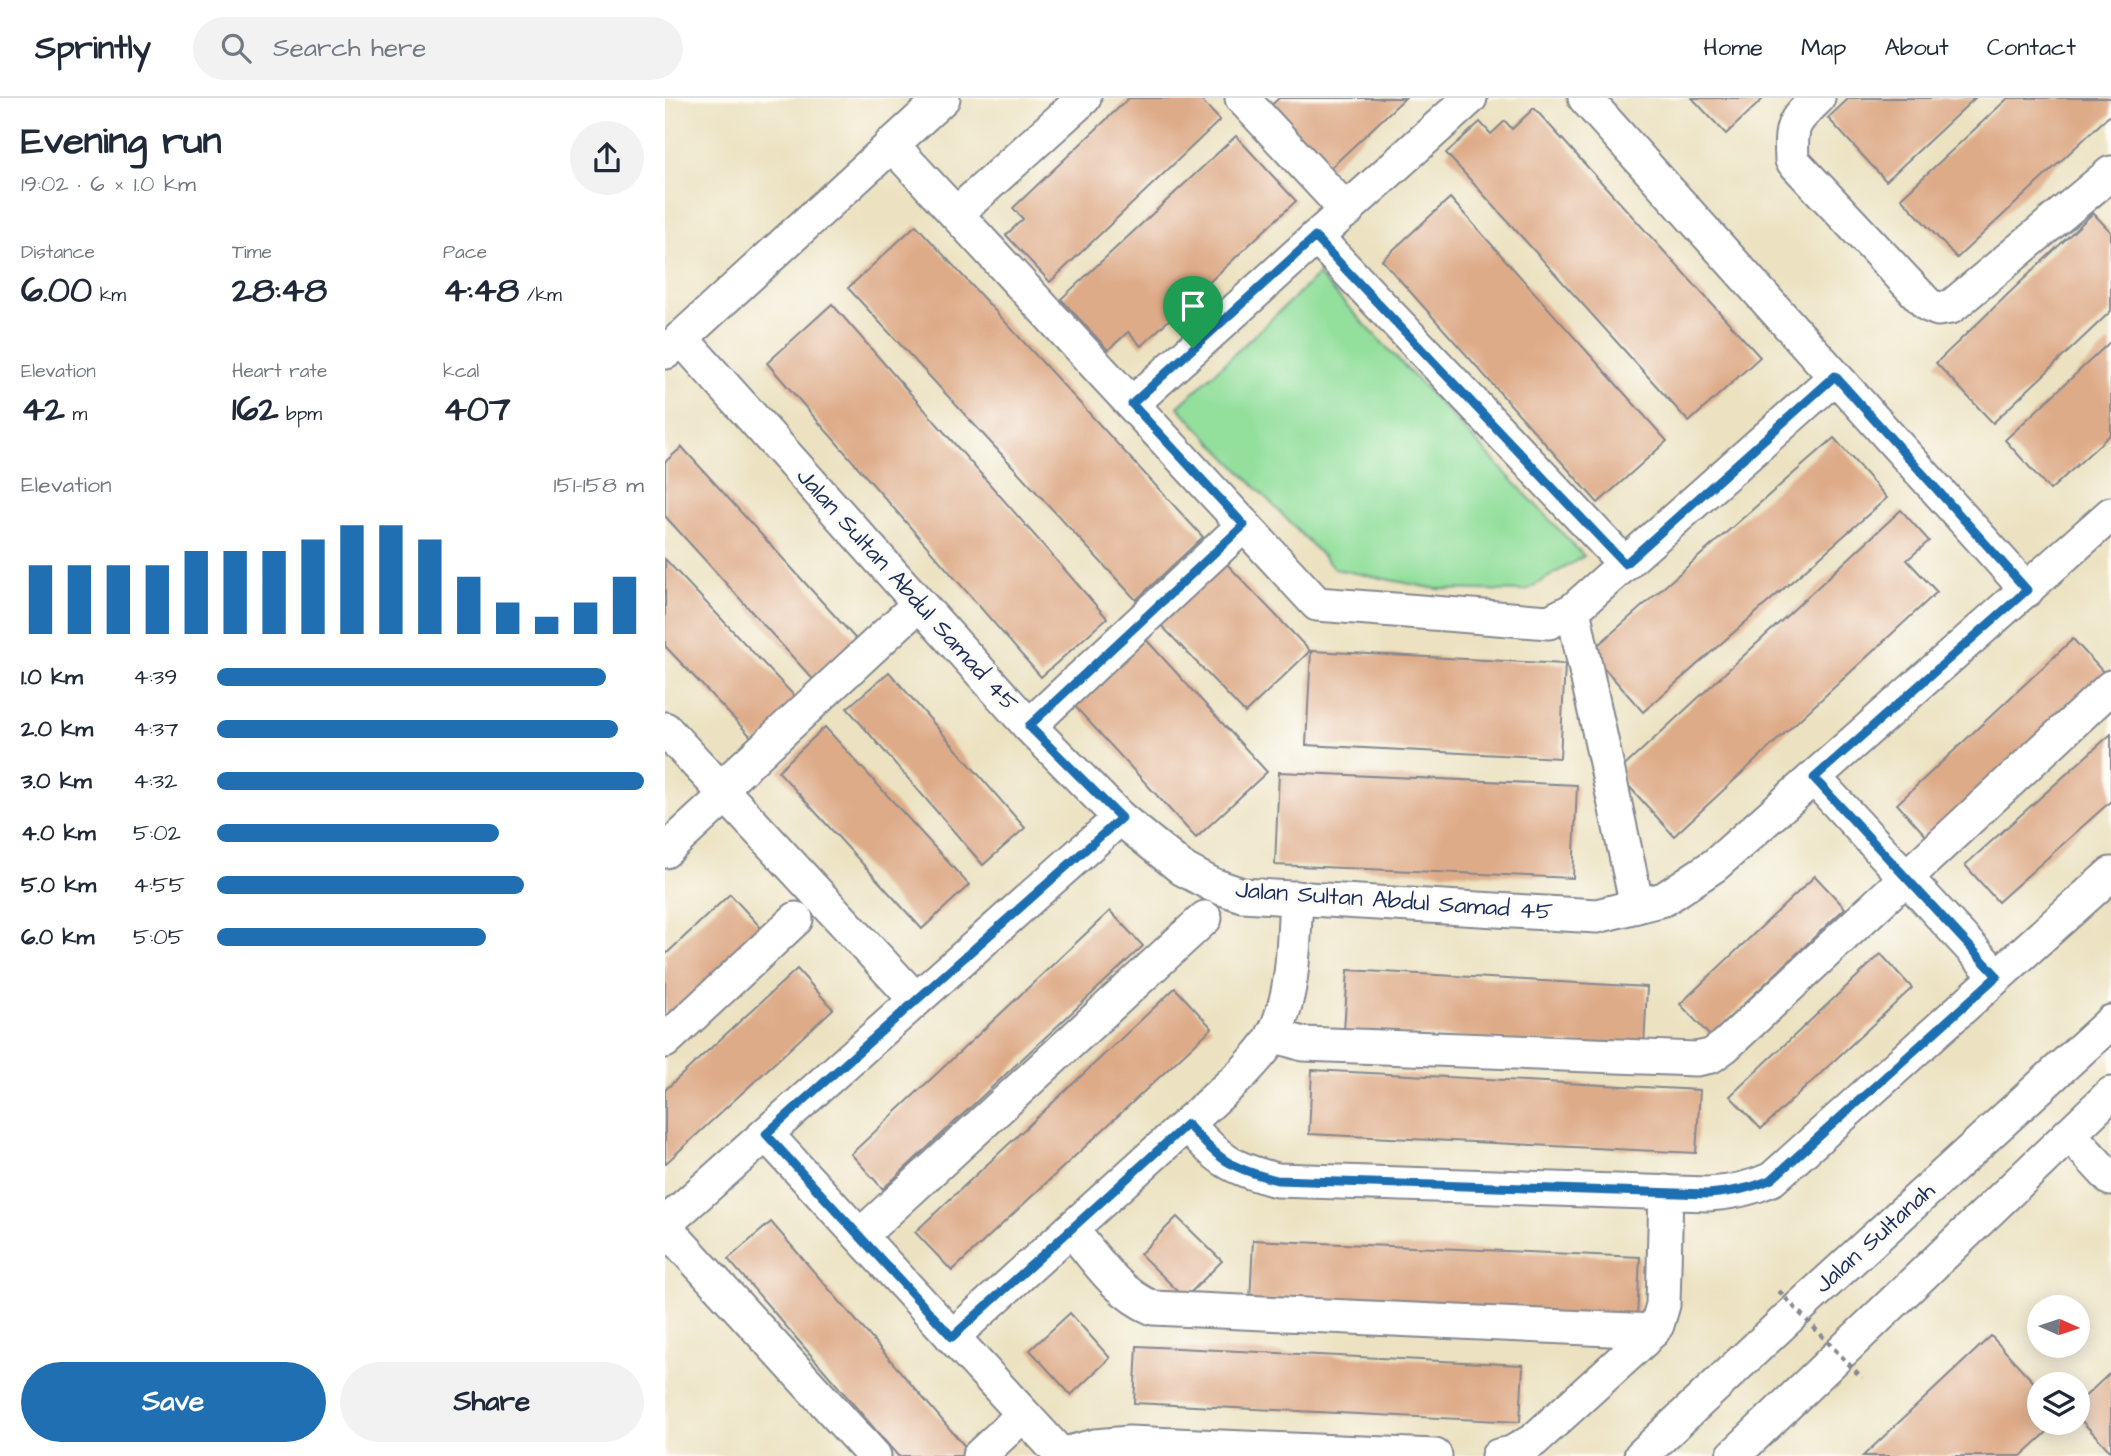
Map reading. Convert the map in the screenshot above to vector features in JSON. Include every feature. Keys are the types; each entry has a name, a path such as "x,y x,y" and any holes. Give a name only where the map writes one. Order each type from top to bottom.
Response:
{"street":[{"path":"673,345 943,98"},
{"path":"956,214 1084,98"},
{"path":"1241,98 1347,211"},
{"path":"1132,404 1470,98"},
{"path":"1585,98 2027,590"},
{"path":"1818,98 1796,119 1791,140 1792,160 1928,305 1938,309 1951,307 2107,184"},
{"path":"891,144 1317,604 1549,622 1573,610 1835,376"},
{"path":"1315,237 1625,564"},
{"name":"Jalan Sultan Abdul Samad 45","path":"673,345 919,604 1029,726 1121,818 1183,869 1213,885 1242,895 1597,916 1664,899 1715,865 2108,522"},
{"path":"1029,726 1244,525"},
{"path":"665,851 919,604"},
{"path":"1573,610 1637,905"},
{"path":"1273,1035 1303,1044 1696,1059 1711,1056 1725,1046 2111,687"},
{"path":"665,729 916,1000"},
{"path":"1814,778 1997,976"},
{"path":"874,1456 665,1226 1121,818"},
{"path":"1187,1124 1229,1165 1250,1174 1277,1180 1666,1192 1732,1192 1753,1188 1772,1179 2111,874"},
{"path":"952,1337 1243,1074 1273,1035 1289,985 1296,898"},
{"path":"860,1236 1205,918"},
{"path":"665,1041 796,919"},
{"name":"Jalan Sultanah","path":"1641,1456 2111,1023"},
{"path":"1733,1456 2111,1094"},
{"path":"766,1134 1061,1455 1095,1446 1129,1443 1435,1456"},
{"path":"2069,1134 2111,1179"},
{"path":"1505,1455 1534,1440 1657,1325 1663,1305 1666,1192"},
{"path":"1071,1229 1122,1290 1153,1308 1653,1331"},
{"path":"979,1456 1024,1415"}],"path":[{"path":"1779,1291 1862,1378"}],"green space":[{"path":"1318,275 1584,556 1525,591 1436,589 1335,569 1178,407"}],"building":[{"path":"1129,98 1199,98 1220,120 1050,282 1006,235 1023,219 1013,208"},
{"path":"1279,98 1405,98 1324,174 1265,111"},
{"path":"1692,98 1764,98 1726,134"},
{"path":"1849,98 1975,98 1886,181 1828,118"},
{"path":"2008,98 2111,98 2111,114 1957,258 1901,198"},
{"path":"1534,108 1760,357 1689,422 1446,153 1480,122 1491,134 1505,121 1512,129"},
{"path":"1236,136 1296,201 1141,346 1128,332 1108,350 1061,299"},
{"path":"1450,198 1667,441 1598,503 1382,260"},
{"path":"2093,213 2111,232 2111,311 1993,423 1936,363"},
{"path":"916,225 1203,537 1136,600 848,288"},
{"path":"832,304 1107,618 1041,677 767,363"},
{"path":"2111,341 2111,434 2050,490 2005,440"},
{"path":"1834,438 1887,498 1643,712 1590,652"},
{"path":"682,447 863,647 819,686 665,516 665,462"},
{"path":"1901,510 1929,541 1907,560 1937,592 1674,836 1617,773"},
{"path":"665,559 800,702 757,743 665,646"},
{"path":"1223,560 1310,651 1245,713 1159,623"},
{"path":"1141,634 1267,772 1196,838 1070,701"},
{"path":"2073,639 2104,673 1928,838 1897,804"},
{"path":"1311,651 1565,664 1560,758 1306,745"},
{"path":"889,672 1025,828 983,865 847,708"},
{"path":"825,727 969,885 922,929 778,771"},
{"path":"2111,734 2111,801 1998,902 1965,865"},
{"path":"1279,772 1577,785 1573,878 1275,865"},
{"path":"1815,876 1845,908 1710,1036 1680,1004"},
{"path":"730,894 762,929 665,1019 665,955"},
{"path":"1110,911 1143,946 883,1189 851,1154"},
{"path":"1881,954 1912,988 1761,1129 1730,1096"},
{"path":"797,969 833,1009 665,1164 665,1090"},
{"path":"1348,970 1647,987 1644,1048 1344,1031"},
{"path":"1175,988 1212,1028 952,1271 915,1232"},
{"path":"1312,1070 1700,1090 1696,1153 1309,1134"},
{"path":"1177,1217 1222,1261 1185,1298 1140,1254"},
{"path":"771,1222 968,1450 961,1456 898,1456 728,1259"},
{"path":"1253,1240 1640,1257 1637,1319 1250,1302"},
{"path":"1070,1313 1110,1358 1071,1395 1030,1350"},
{"path":"1991,1336 2027,1375 2027,1435 2044,1435 2021,1456 1863,1456"},
{"path":"1137,1346 1523,1365 1520,1422 1134,1403"},
{"path":"2111,1372 2111,1452 2090,1430 2090,1392"}],"route":[{"path":"1315,237 1625,564 1835,376 2027,590 1814,778 1997,976 1772,1179 1753,1188 1732,1192 1708,1194 1277,1180 1250,1174 1229,1165 1187,1124 952,1337 766,1134 1121,818 1029,726 1244,525 1132,404 1193,348 1315,237"}]}
